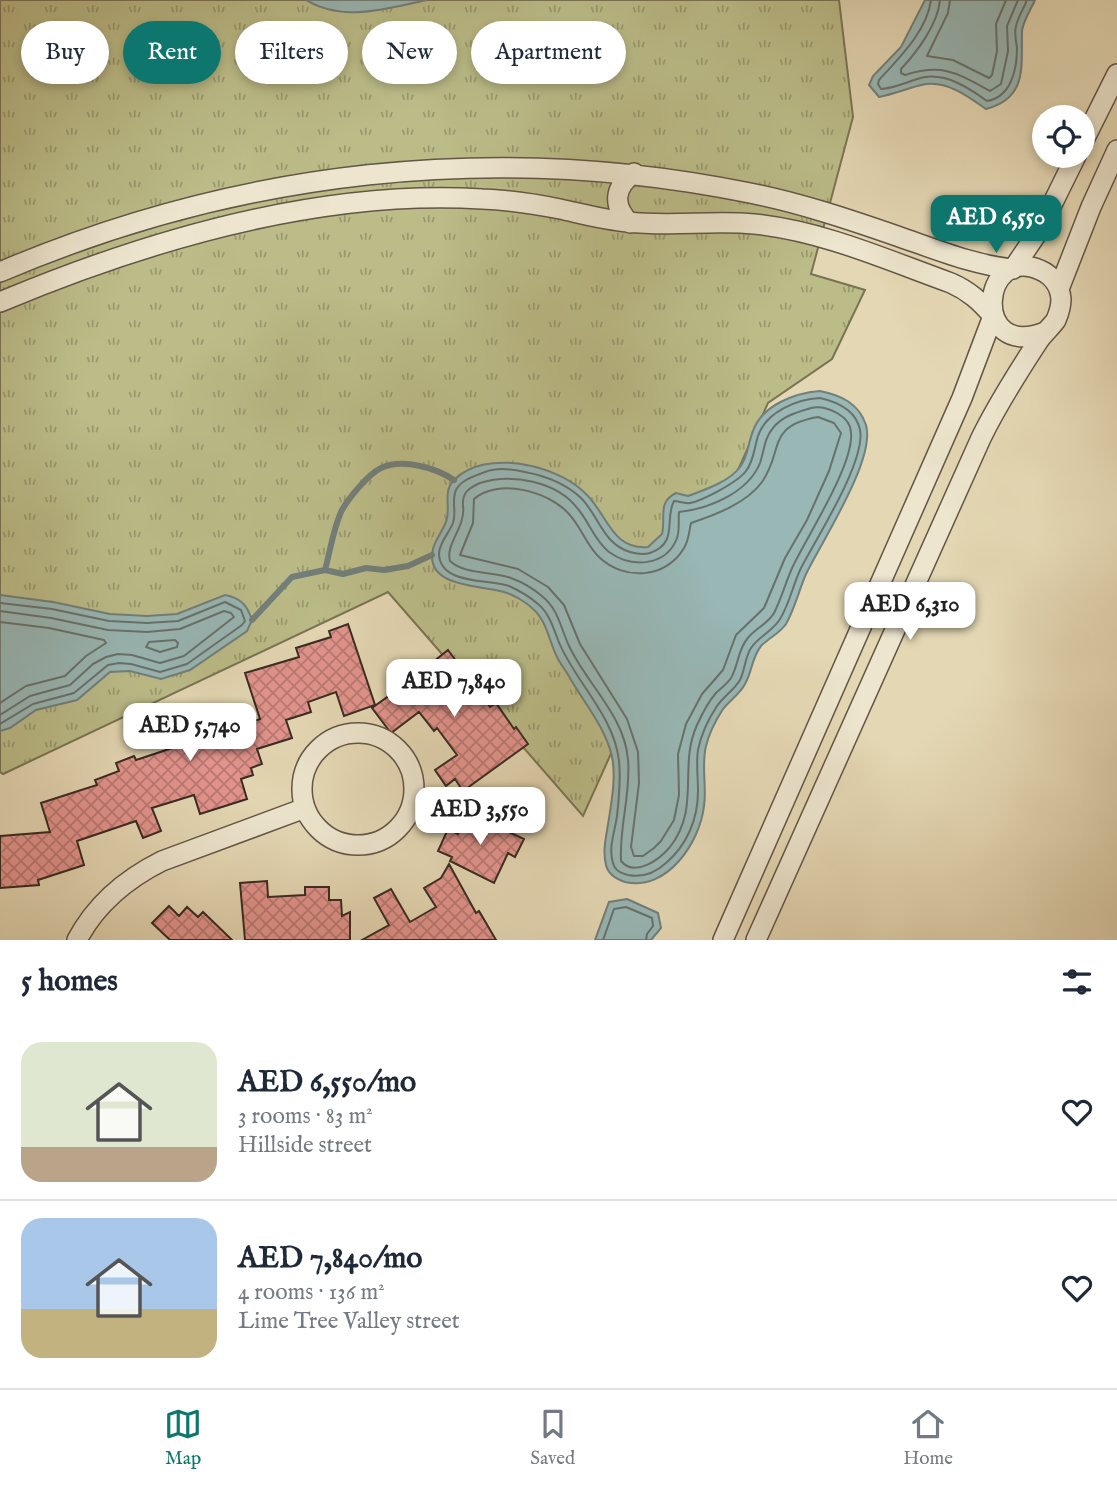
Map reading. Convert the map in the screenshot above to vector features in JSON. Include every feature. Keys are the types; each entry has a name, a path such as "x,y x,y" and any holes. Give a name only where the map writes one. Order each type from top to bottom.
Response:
{"street":[{"path":"1095,118 1117,74"},
{"path":"1059,289 1117,150"},
{"path":"0,272 63,247 142,221 237,196 372,174 520,166 634,173 737,190 799,204 993,267 1035,267 1045,272 1059,289 1059,312 1000,400 981,438 756,940"},
{"path":"723,940 956,411 993,316 991,292 996,282 1013,268 1040,229 1070,168"},
{"path":"629,223 622,216 617,197 619,187 634,173"},
{"path":"0,302 88,267 169,241 286,214 406,199 482,199 557,208 629,223 754,224 819,236 967,290 993,316 999,326 1009,333 1021,337 1045,332"},
{"path":"369,734 382,738 393,744 410,765 414,777 413,803 401,827 380,842 354,846 329,838 310,820 305,808 302,782 312,757 320,747 343,735 369,734"},
{"path":"77,940 91,917 106,900 142,871 162,860 305,808"}],"green space":[{"path":"0,0 839,0 853,117 811,274 865,290 832,359 768,403 583,816 388,592 3,774 0,772"}],"water":[{"path":"306,0 427,0 381,10 350,12 320,7"},
{"path":"925,0 1035,0 1022,31 1019,79 1016,89 1009,97 986,109 958,91 942,85 926,84 879,97 869,85 873,76 901,47"},
{"path":"820,391 848,401 863,417 867,440 856,478 806,574 786,624 761,646 743,688 723,709 711,731 705,754 704,806 696,834 688,849 667,872 654,879 640,883 622,881 609,871 605,859 614,780 609,747 595,717 557,657 542,619 530,606 512,595 445,578 437,571 433,562 434,545 447,518 451,484 468,470 484,465 521,464 540,468 573,483 585,493 611,529 626,543 648,547 662,534 664,506 670,497 676,493 688,496 729,477 743,463 753,431 764,414 780,402 800,394"},
{"path":"0,595 53,602 110,614 147,616 177,614 225,595 243,603 252,620 247,631 190,670 161,679 130,671 110,672 77,700 36,710 10,728 0,731"},
{"path":"627,899 658,913 661,928 651,940 595,940 609,902"}],"building":[{"path":"348,624 375,705 344,716 336,692 308,702 311,712 286,720 292,738 257,749 262,764 251,768 253,775 241,779 247,799 200,814 194,795 152,808 161,831 143,838 136,821 77,841 84,865 38,880 39,885 0,888 0,836 50,832 41,803 97,785 95,780 119,771 116,763 134,756 136,760 260,719 245,673 299,657 296,648 331,637 329,631"},
{"path":"448,650 490,707 496,703 528,744 463,791 455,779 446,786 435,770 457,755 437,728 434,731 419,712 391,733 372,708 408,682 401,673 417,662 423,670"},
{"path":"468,813 524,839 515,857 508,853 494,883 450,861 452,857 438,851 448,829 458,834"},
{"path":"449,864 476,913 479,911 496,940 362,940 389,925 374,898 391,889 410,922 436,907 424,888 441,878"},
{"path":"267,881 268,897 305,895 305,887 329,887 329,900 341,900 342,916 350,912 350,940 245,940 240,883"},
{"path":"169,906 179,916 187,907 198,917 203,912 232,940 170,940 152,923"}],"waterway":[{"path":"252,620 292,577 325,570 341,512 358,488 376,471 390,465 409,464 429,468 454,480"},
{"path":"325,570 343,574 366,568 384,570 408,566 432,555"}]}
